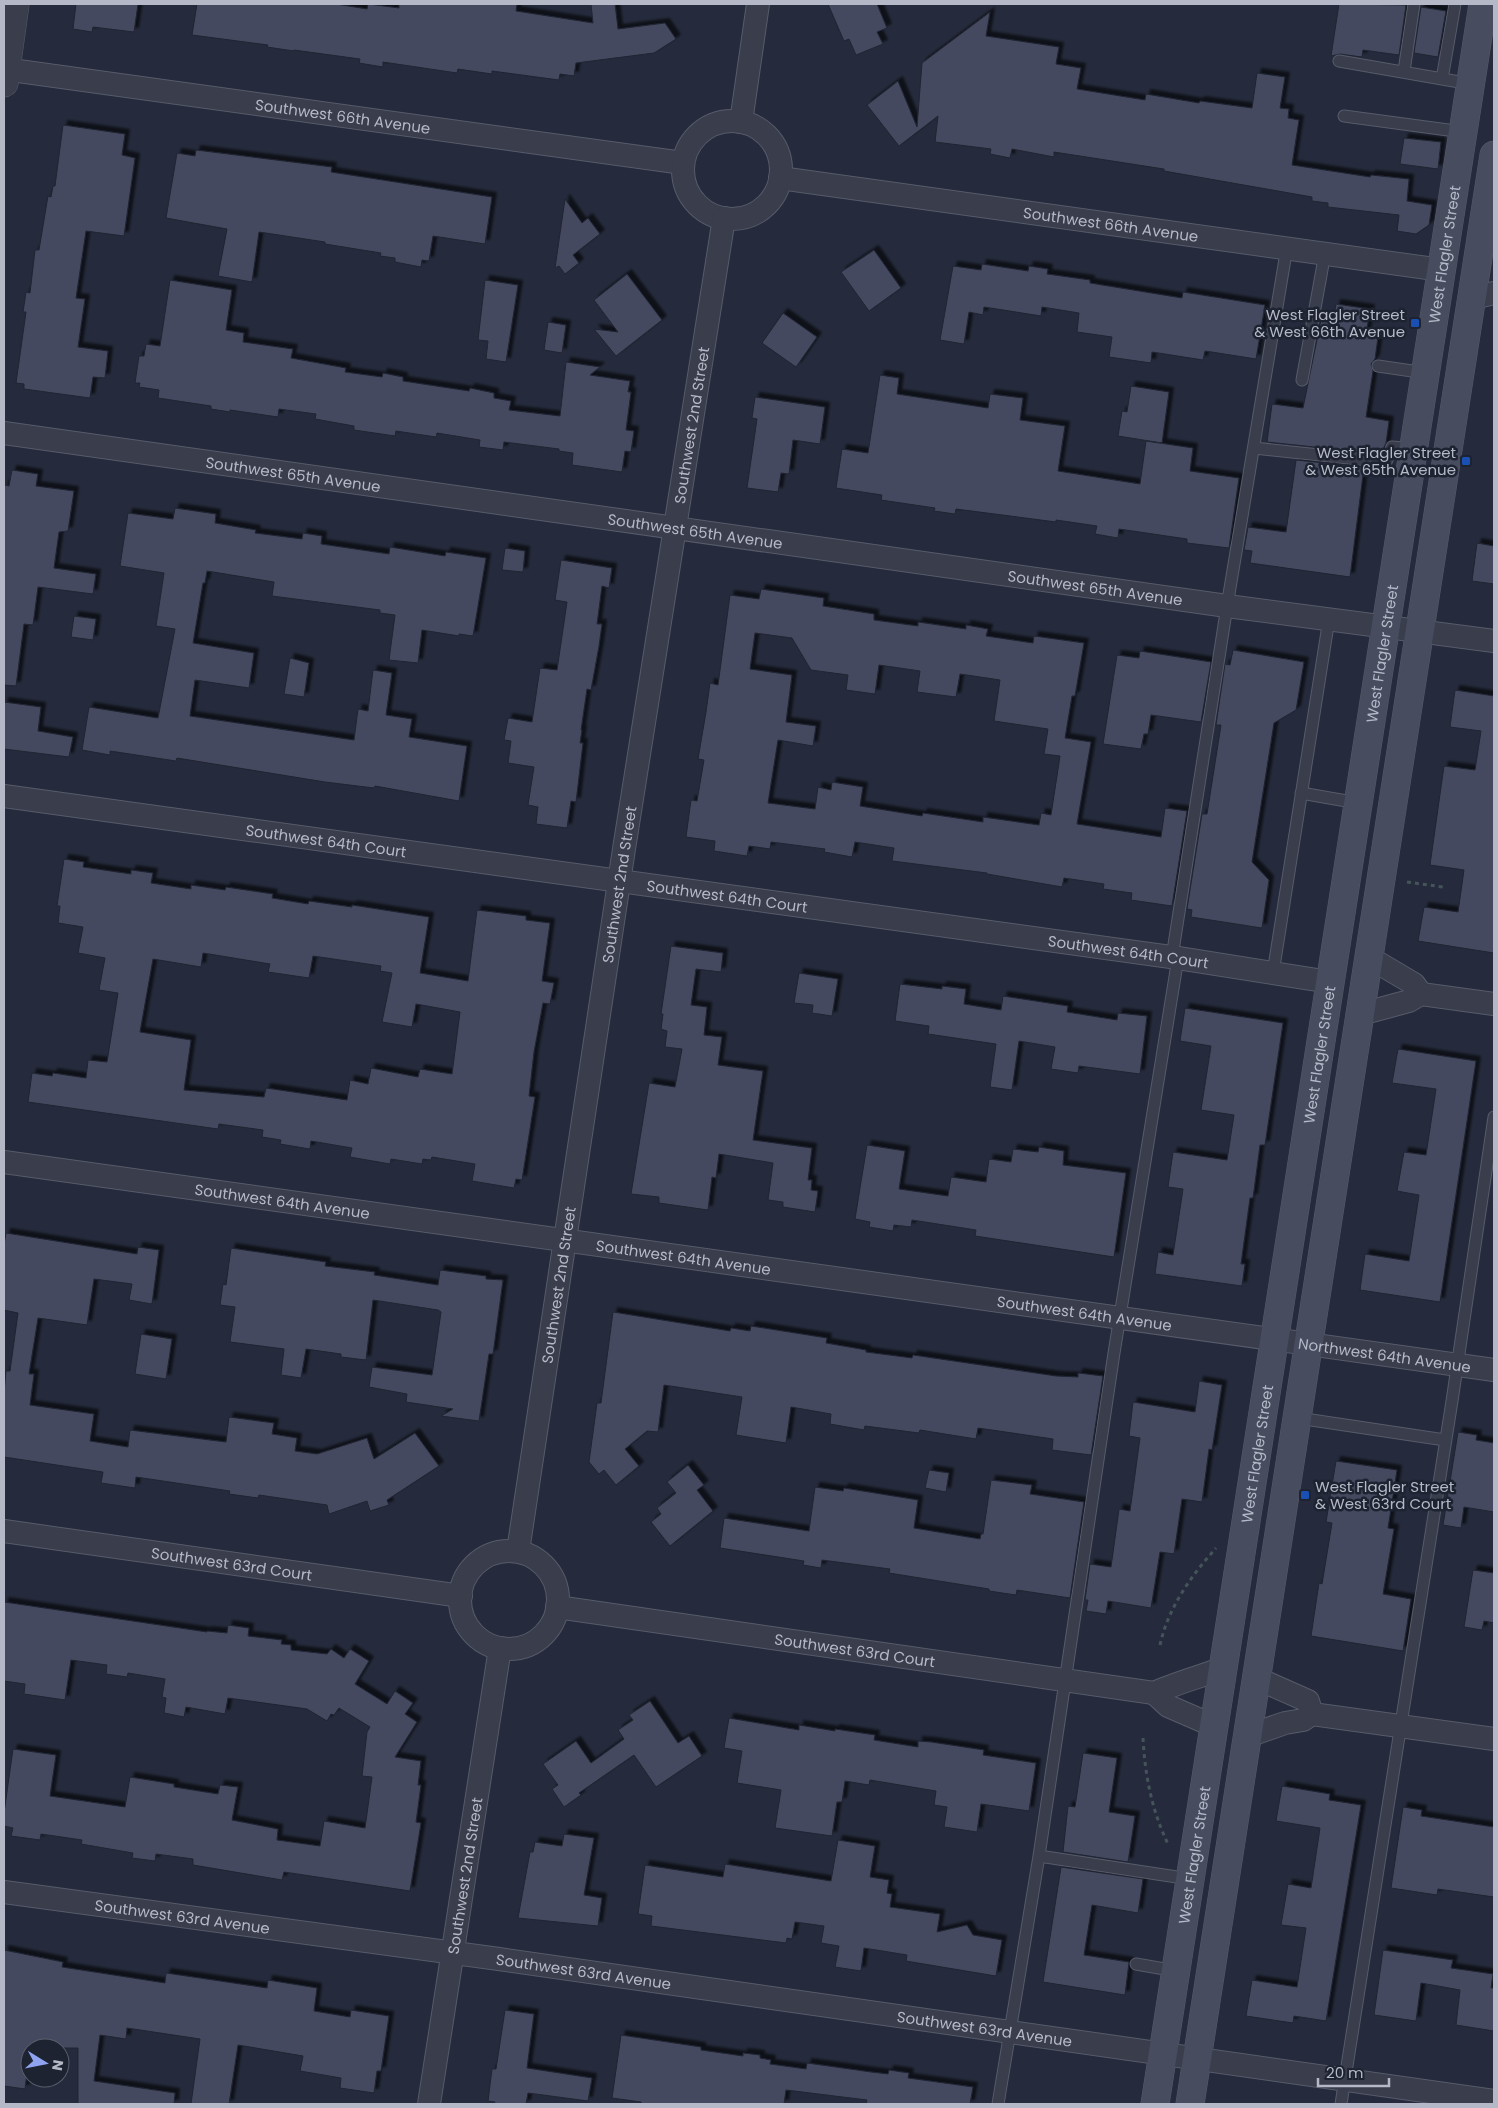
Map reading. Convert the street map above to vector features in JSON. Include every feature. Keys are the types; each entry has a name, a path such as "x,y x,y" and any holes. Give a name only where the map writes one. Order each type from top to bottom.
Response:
{"main road":[{"name":"West Flagler Street","path":"1155,2104 1483,4"},
{"path":"1190,2104 1421,631 1483,296 1494,155"}],"street":[{"path":"4,74 15,4"},
{"path":"741,122 758,4"},
{"name":"Southwest 66th Avenue","path":"4,74 683,163"},
{"path":"724,122 741,122 753,125 772,141 780,164 780,178 777,189 761,209 750,216 736,219 711,215 692,199 683,176 683,163 692,142 708,127 724,122"},
{"name":"Southwest 66th Avenue","path":"780,178 1442,270"},
{"name":"Southwest 2nd Street","path":"518,1551 619,881 724,218"},
{"name":"Southwest 65th Avenue","path":"4,433 676,526 1227,606 1494,641"},
{"name":"Southwest 64th Court","path":"4,796 1175,958 1330,982"},
{"path":"1370,958 1414,984 1421,994"},
{"path":"1361,1014 1409,1001 1421,994 1494,1004"},
{"name":"Southwest 64th Avenue","path":"4,1162 1274,1340"},
{"name":"Northwest 64th Avenue","path":"1274,1340 1494,1370"},
{"name":"Southwest 63rd Court","path":"4,1531 461,1596"},
{"path":"504,1551 518,1551 532,1556 544,1565 552,1578 557,1592 558,1606 553,1622 543,1635 530,1644 515,1648 500,1648 486,1643 470,1629 461,1610 463,1583 479,1561 491,1554 504,1551"},
{"name":"Southwest 63rd Court","path":"558,1606 1154,1693"},
{"name":"Southwest 2nd Street","path":"429,2104 500,1648"},
{"path":"1214,1726 1168,1706 1154,1693 1174,1684 1223,1668"},
{"path":"1256,1678 1308,1701 1312,1714"},
{"path":"1248,1736 1303,1720 1312,1714 1494,1739"},
{"name":"Southwest 63rd Avenue","path":"4,1892 1494,2101"}],"lane":[{"path":"1404,71 1414,4"},
{"path":"1442,79 1455,4"},
{"path":"1339,61 1471,84"},
{"path":"1344,116 1463,132"},
{"path":"998,2104 1040,1856 1064,1680 1227,606 1287,247"},
{"path":"1302,380 1325,253"},
{"path":"1378,366 1426,373"},
{"path":"1254,448 1386,462 1392,446 1414,449"},
{"path":"1273,973 1328,619"},
{"path":"1301,793 1358,803"},
{"path":"1341,2104 1458,1364 1494,1117"},
{"path":"1298,1418 1446,1440"},
{"path":"1040,1856 1190,1879"},
{"path":"1136,1964 1176,1971"}],"path":[{"path":"1399,881 1443,887"},
{"path":"1160,1645 1167,1618 1180,1596 1204,1561 1221,1543"},
{"path":"1143,1738 1143,1759 1149,1791 1162,1832 1172,1851"}],"building":[{"path":"76,4 138,4 134,32 93,27 92,32 73,29"},
{"path":"197,4 336,4 367,9 368,4 399,8 399,4 517,4 516,11 593,23 591,4 615,4 618,29 665,23 676,39 654,53 576,63 574,76 560,74 559,80 492,71 492,74 458,69 457,73 383,62 383,67 359,63 360,59 192,35"},
{"path":"828,4 877,4 887,28 877,32 883,44 856,55 849,39 844,41"},
{"path":"1339,4 1406,5 1399,55 1363,50 1362,57 1340,54 1331,56"},
{"path":"1421,7 1446,11 1438,57 1414,53"},
{"path":"990,12 986,36 1059,47 1056,64 1081,68 1077,89 1145,100 1146,94 1199,103 1200,101 1252,108 1257,73 1285,77 1280,108 1289,109 1288,118 1299,120 1292,165 1370,177 1371,175 1409,179 1407,201 1432,205 1429,225 1416,234 1397,231 1399,215 1328,207 1328,203 1312,201 1312,197 1164,171 1164,169 1054,152 1054,157 1012,149 1010,158 990,154 991,149 935,142 938,116 899,146 867,105 898,81 917,127 922,63"},
{"path":"63,125 125,134 122,155 135,158 124,236 86,231 76,298 85,299 78,347 108,351 105,378 93,377 90,398 24,389 24,384 16,383 26,312 23,312 26,292 30,293 35,250 39,250 48,196 51,197 53,186 55,186"},
{"path":"1404,138 1441,142 1438,169 1400,164"},
{"path":"196,150 332,167 331,172 492,197 485,244 433,236 429,261 422,260 421,267 395,262 395,258 380,256 381,253 259,232 252,282 218,276 227,229 166,218 177,153 195,156"},
{"path":"565,199 582,223 588,218 600,234 573,255 579,263 565,274 559,266 555,268"},
{"path":"874,250 901,288 869,311 841,272"},
{"path":"982,264 1028,271 1029,266 1048,269 1047,274 1090,280 1090,283 1182,298 1183,292 1265,305 1256,359 1205,351 1203,360 1152,352 1151,363 1109,357 1112,337 1077,332 1079,313 1042,307 1041,316 984,307 983,315 969,312 964,344 940,340 953,266 981,270"},
{"path":"627,274 662,320 616,356 594,329 618,332 594,300"},
{"path":"170,280 232,290 226,330 244,333 243,342 293,349 291,358 346,368 345,372 382,377 383,373 403,377 403,381 469,391 470,388 494,393 494,398 511,401 509,410 560,416 566,362 600,367 590,375 630,381 628,392 631,392 626,430 634,431 631,452 625,451 622,472 572,465 573,453 559,451 559,449 504,442 503,450 479,447 480,440 437,433 436,437 396,431 395,436 354,430 354,426 315,419 316,414 279,409 278,417 211,409 211,406 158,398 159,390 139,387 140,383 135,383 139,356 144,356 146,344 160,346"},
{"path":"485,280 518,285 506,362 486,359 488,341 478,340"},
{"path":"1336,304 1370,309 1366,335 1378,337 1375,359 1371,364 1373,371 1366,417 1389,421 1386,443 1381,454 1267,442 1272,404 1303,408 1321,320 1333,322"},
{"path":"783,313 817,337 796,367 762,343"},
{"path":"548,322 566,325 562,353 544,350"},
{"path":"880,375 899,378 897,394 988,408 990,394 1023,398 1020,420 1065,426 1058,471 1140,484 1146,441 1193,448 1190,471 1239,478 1229,548 1187,543 1187,539 1119,529 1118,538 1095,534 1097,526 1056,520 1056,522 956,509 955,514 934,511 935,508 881,500 882,495 836,488 842,449 868,453"},
{"path":"1131,386 1169,392 1162,443 1118,436 1122,411 1127,412"},
{"path":"755,397 825,407 820,444 793,440 789,474 781,473 778,492 747,488 757,419 752,418"},
{"path":"1296,460 1364,467 1350,577 1250,563 1252,551 1244,550 1248,527 1286,532"},
{"path":"12,470 38,474 36,486 74,491 68,531 59,532 54,568 96,574 93,594 38,587 33,625 24,624 16,686 4,685 4,485 9,486"},
{"path":"175,508 216,514 215,523 256,530 255,533 302,539 303,533 322,536 321,544 389,554 390,547 445,556 446,552 486,558 473,636 459,634 459,636 422,630 418,663 389,660 395,615 380,613 380,610 272,596 274,582 207,571 205,583 203,583 193,643 254,653 249,688 195,680 190,716 354,740 358,709 368,711 373,670 392,673 386,715 412,719 409,737 467,746 459,801 375,786 374,788 325,782 177,758 176,761 110,751 110,755 82,750 89,707 158,718 175,629 156,626 164,573 120,566 128,513 173,519"},
{"path":"1477,543 1494,546 1494,584 1472,581"},
{"path":"505,548 525,551 523,572 502,570"},
{"path":"561,560 612,568 609,588 602,586 597,624 602,624 599,646 591,690 587,689 581,730 580,743 583,743 576,802 571,801 567,828 536,824 538,807 528,805 534,767 508,763 511,741 504,740 508,718 532,722 540,668 557,670 567,602 555,600"},
{"path":"761,589 824,598 823,606 874,614 874,620 918,626 918,622 966,629 966,625 988,629 986,636 1033,643 1034,636 1084,643 1075,696 1072,696 1065,738 1091,742 1077,824 1161,837 1165,808 1187,811 1172,906 1131,900 1132,893 1103,889 1104,884 1064,878 1062,887 987,873 892,861 894,848 855,842 852,857 824,852 825,849 771,842 770,849 749,846 747,856 714,851 715,841 686,837 691,800 697,801 704,760 698,759 710,683 718,685 730,595 759,599","holes":["755,633 792,638 811,670 848,675 846,690 875,694 879,665 920,671 917,692 956,697 960,674 1000,680 994,721 1048,729 1044,754 1060,756 1051,815 1041,813 1039,825 983,817 983,822 923,813 922,816 860,806 863,787 832,782 831,790 818,787 815,809 768,803 778,740 813,746 816,726 786,722 792,675 750,669"]},
{"path":"74,616 96,619 93,640 71,637"},
{"path":"1233,650 1304,662 1296,710 1274,723 1252,862 1269,880 1262,928 1191,917 1192,910 1187,909 1202,814 1207,814 1221,725 1216,725 1225,664 1230,665"},
{"path":"1140,651 1211,662 1201,722 1151,715 1148,734 1144,734 1141,749 1103,744 1117,655 1139,658"},
{"path":"290,658 309,663 304,697 284,694"},
{"path":"1455,690 1494,696 1494,953 1418,941 1424,907 1458,912 1464,870 1430,865 1444,766 1475,770 1481,731 1450,727"},
{"path":"4,702 41,707 38,731 73,737 69,757 4,749"},
{"path":"64,859 84,862 83,867 131,874 131,870 153,873 151,883 191,889 191,885 225,890 226,887 273,894 272,898 308,904 309,901 352,907 352,905 429,917 420,973 468,981 477,910 526,916 526,920 550,923 542,981 554,983 550,1004 543,1003 534,1052 529,1096 535,1097 522,1180 516,1179 514,1188 472,1181 475,1164 432,1157 431,1160 423,1159 422,1164 391,1159 390,1164 350,1157 352,1148 311,1141 310,1149 280,1144 281,1140 262,1137 263,1130 219,1124 218,1129 28,1102 32,1073 52,1076 53,1073 86,1078 88,1060 107,1062 118,993 99,990 105,958 78,953 83,927 58,923 60,906 57,906","holes":["203,953 270,964 268,972 309,978 313,956 381,966 380,971 392,973 382,1022 412,1027 416,1004 460,1012 452,1074 420,1069 418,1077 371,1068 368,1084 350,1080 347,1100 266,1088 264,1097 184,1090 191,1040 140,1032 153,959 201,967"]},
{"path":"671,946 723,953 721,972 696,969 691,1005 707,1007 704,1035 722,1037 718,1065 763,1071 753,1140 812,1148 808,1180 812,1180 811,1190 818,1191 815,1212 783,1207 783,1202 768,1200 773,1163 719,1154 716,1178 712,1177 708,1210 659,1203 659,1197 631,1194 649,1083 675,1087 682,1049 665,1047 667,1031 661,1029 663,1014 661,1014"},
{"path":"799,973 838,979 832,1016 812,1013 813,1005 794,1003"},
{"path":"900,984 942,989 942,986 966,989 964,1004 1001,1010 1003,996 1068,1006 1067,1012 1117,1020 1118,1013 1147,1016 1140,1074 1079,1066 1078,1073 1051,1069 1055,1047 1019,1041 1012,1090 990,1087 996,1044 928,1034 929,1026 895,1021"},
{"path":"1185,1008 1283,1023 1265,1145 1260,1145 1253,1198 1250,1198 1241,1264 1245,1264 1242,1286 1155,1274 1158,1252 1173,1255 1183,1189 1168,1187 1173,1152 1227,1160 1234,1115 1201,1110 1211,1046 1180,1041"},
{"path":"1398,1049 1476,1061 1440,1302 1360,1290 1365,1254 1409,1261 1419,1195 1397,1191 1404,1152 1426,1155 1436,1089 1392,1083"},
{"path":"867,1145 905,1151 899,1189 948,1196 951,1177 986,1182 989,1159 1011,1162 1013,1149 1038,1152 1039,1147 1064,1151 1063,1165 1126,1173 1114,1257 975,1236 976,1230 912,1220 911,1227 894,1225 893,1231 869,1227 870,1222 855,1219"},
{"path":"6,1233 137,1254 138,1247 159,1250 152,1304 129,1300 132,1284 94,1279 87,1325 38,1318 29,1374 34,1374 30,1405 94,1414 90,1441 128,1447 130,1430 226,1442 229,1417 274,1423 272,1434 297,1438 295,1451 317,1454 367,1438 374,1459 415,1433 439,1466 387,1500 389,1505 370,1511 367,1501 329,1514 327,1505 259,1495 258,1498 229,1494 230,1491 136,1477 135,1488 101,1483 103,1472 4,1457 6,1371 10,1371 18,1313 4,1310 4,1245"},
{"path":"231,1248 326,1262 325,1266 375,1272 374,1275 438,1285 440,1270 486,1276 486,1279 503,1280 493,1354 489,1354 479,1421 441,1416 453,1409 406,1402 407,1394 369,1387 372,1367 432,1375 441,1312 438,1310 373,1300 366,1360 341,1357 341,1354 306,1349 301,1378 281,1375 284,1349 230,1342 235,1307 220,1305 223,1284 226,1285"},
{"path":"613,1312 730,1331 731,1328 750,1331 751,1326 827,1338 826,1343 866,1350 866,1352 912,1358 913,1355 1056,1376 1078,1377 1078,1373 1103,1376 1091,1455 1052,1450 1053,1439 978,1428 976,1439 920,1430 919,1433 865,1426 864,1430 830,1424 831,1414 791,1407 786,1443 748,1437 736,1435 742,1397 664,1385 658,1432 647,1431 625,1449 639,1466 616,1485 604,1470 599,1474 589,1462 597,1403 601,1403"},
{"path":"141,1334 172,1339 166,1379 135,1374"},
{"path":"1199,1381 1222,1385 1212,1450 1209,1449 1202,1502 1182,1499 1174,1554 1160,1552 1151,1608 1108,1601 1106,1614 1086,1611 1088,1600 1085,1600 1090,1564 1111,1567 1119,1509 1130,1511 1140,1438 1129,1436 1133,1402 1195,1412"},
{"path":"1458,1432 1477,1435 1476,1440 1494,1443 1494,1512 1464,1507 1461,1528 1443,1525"},
{"path":"1336,1461 1397,1470 1388,1528 1394,1529 1383,1594 1411,1599 1403,1651 1311,1636 1319,1583 1322,1584 1332,1523 1326,1522"},
{"path":"688,1465 704,1485 697,1490 713,1511 670,1546 651,1522 661,1514 657,1508 676,1493 667,1482"},
{"path":"929,1470 949,1473 946,1492 925,1488"},
{"path":"991,1480 1032,1485 1030,1494 1084,1502 1070,1598 1017,1590 1016,1595 989,1591 989,1589 889,1573 890,1569 822,1560 821,1568 803,1565 804,1561 720,1548 724,1518 809,1531 815,1487 843,1491 844,1488 918,1500 914,1528 980,1539 981,1534 983,1534"},
{"path":"1473,1570 1494,1573 1494,1623 1484,1621 1482,1630 1464,1627"},
{"path":"4,1602 207,1632 227,1633 228,1625 249,1628 248,1636 282,1640 281,1644 291,1645 291,1650 327,1654 331,1649 344,1658 350,1649 369,1661 355,1684 387,1704 395,1691 413,1703 405,1714 417,1722 395,1757 421,1761 418,1785 421,1785 416,1822 421,1823 410,1891 284,1872 282,1880 193,1865 193,1859 156,1854 155,1861 132,1858 133,1853 81,1844 82,1840 41,1834 40,1840 11,1836 13,1828 4,1826 4,1813 13,1749 56,1755 50,1796 125,1807 130,1777 218,1794 220,1785 238,1787 232,1820 278,1829 277,1840 320,1846 324,1821 365,1828 372,1777 362,1776 367,1732 370,1727 339,1708 334,1715 331,1714 327,1721 307,1709 228,1698 225,1714 186,1707 184,1717 164,1713 166,1698 162,1697 165,1679 128,1673 127,1677 106,1674 107,1665 71,1660 65,1700 24,1694 25,1684 4,1681"},
{"path":"650,1701 678,1743 689,1736 702,1756 656,1787 634,1755 579,1793 581,1795 564,1807 552,1789 558,1785 543,1764 576,1741 591,1763 624,1739 618,1730 633,1720 629,1715"},
{"path":"729,1718 799,1730 799,1725 875,1735 874,1740 918,1747 918,1741 931,1742 984,1750 983,1755 1036,1763 1029,1811 981,1804 977,1832 944,1827 947,1807 934,1805 936,1791 870,1780 869,1785 845,1781 842,1802 837,1802 832,1836 775,1828 781,1790 737,1783 742,1751 724,1748"},
{"path":"1083,1753 1117,1758 1109,1812 1135,1816 1128,1862 1063,1852 1068,1806 1075,1807"},
{"path":"1282,1786 1330,1794 1329,1800 1361,1805 1326,2021 1294,2016 1293,2023 1246,2016 1252,1980 1297,1987 1306,1928 1281,1925 1288,1884 1311,1888 1320,1828 1276,1821"},
{"path":"1403,1807 1422,1810 1421,1816 1494,1827 1494,1897 1438,1889 1437,1895 1391,1888"},
{"path":"564,1834 594,1838 584,1895 602,1898 598,1926 518,1918 530,1852 533,1852 535,1842 562,1846"},
{"path":"838,1840 875,1846 870,1877 889,1880 887,1893 892,1894 890,1907 940,1914 937,1932 967,1925 973,1935 1002,1940 996,1976 906,1961 907,1955 864,1948 861,1971 835,1967 839,1946 821,1943 824,1926 795,1922 792,1939 787,1938 786,1943 651,1926 652,1916 638,1914 645,1865 723,1877 725,1864 831,1881"},
{"path":"1061,1867 1143,1879 1138,1913 1092,1905 1084,1955 1129,1962 1125,1995 1043,1982"},
{"path":"4,1950 63,1962 62,1967 165,1983 166,1973 267,1988 268,1980 317,1988 314,2011 350,2017 351,2010 389,2016 381,2071 377,2071 374,2093 340,2088 341,2078 300,2071 303,2056 238,2045 229,2104 191,2104 200,2039 127,2028 126,2039 100,2035 94,2081 175,2093 174,2104 78,2104 78,2048 70,2048 70,2038 20,2038 20,2088 25,2089 4,2086"},
{"path":"1383,1950 1453,1960 1451,1968 1493,1974 1491,1988 1494,1988 1494,2031 1456,2025 1460,1990 1421,1983 1416,2021 1374,2015"},
{"path":"505,2010 534,2014 527,2068 592,2078 588,2101 528,2093 526,2104 494,2104 495,2102 488,2101 492,2069 496,2069"},
{"path":"621,2035 701,2047 701,2050 743,2056 743,2053 760,2055 760,2058 771,2060 770,2064 806,2069 807,2063 888,2074 889,2070 909,2073 908,2078 973,2087 970,2104 866,2104 867,2100 786,2090 784,2104 641,2104 641,2102 612,2098"}],"place":[{"name":"West Flagler Street & West 66th Avenue","path":"1415,323"},
{"name":"West Flagler Street & West 65th Avenue","path":"1466,461"},
{"name":"West Flagler Street & West 63rd Court","path":"1305,1495"}]}
